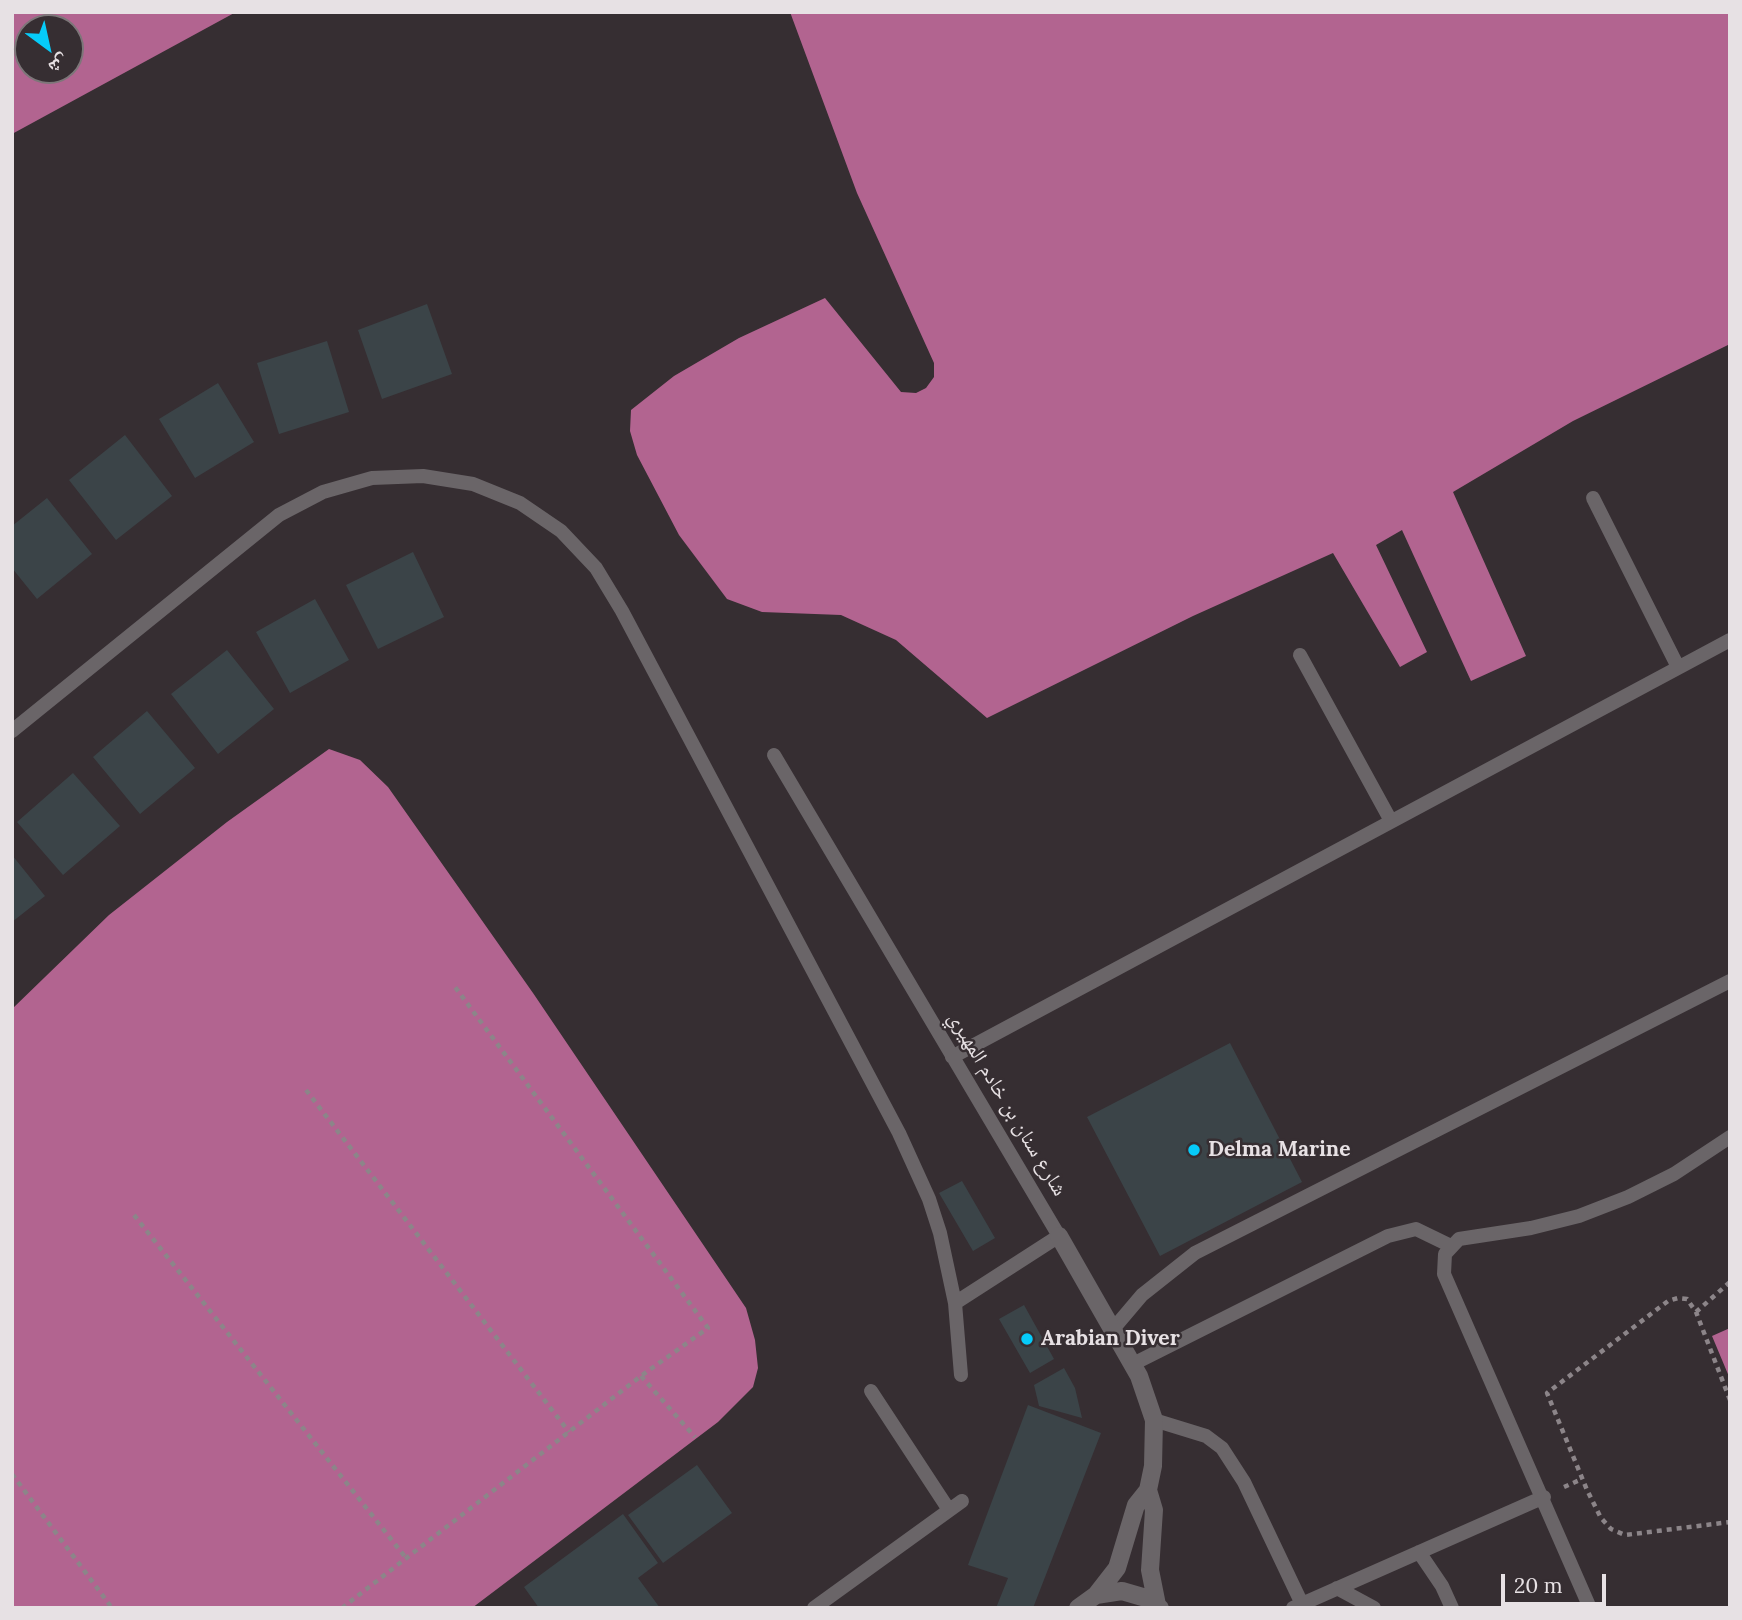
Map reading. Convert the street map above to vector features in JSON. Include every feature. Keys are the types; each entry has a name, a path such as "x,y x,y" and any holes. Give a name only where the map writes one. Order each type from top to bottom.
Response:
{"street":[{"name":"شارع سنان بن خادم المهيري","path":"1059,1236 1133,1364 1154,1420 1153,1466 1148,1490 1136,1505 1117,1568 1096,1595"},
{"name":"شارع سنان بن خادم المهيري","path":"1148,1490 1154,1510 1150,1570 1159,1606"},
{"path":"1078,1608 1096,1595 1122,1591 1134,1593 1159,1606"}],"lane":[{"path":"12,731 279,514 323,492 372,478 423,476 473,484 520,503 561,531 596,568 622,611 915,1165 940,1233 955,1303 961,1375"},
{"path":"1593,498 1678,667"},
{"path":"952,1057 1730,640"},
{"path":"1300,655 1391,821"},
{"name":"شارع سنان بن خادم المهيري","path":"774,755 1059,1236"},
{"path":"1114,1328 1142,1295 1195,1253 1730,981"},
{"path":"1591,1608 1444,1274 1442,1264 1451,1246 1469,1237 1531,1228 1579,1216 1628,1198 1674,1174 1730,1136"},
{"path":"1133,1364 1388,1236 1416,1229 1451,1246"},
{"path":"955,1303 1059,1236"},
{"path":"871,1391 949,1510"},
{"path":"1154,1420 1206,1436 1222,1448 1244,1482 1297,1606 1544,1497"},
{"path":"814,1608 962,1501"},
{"path":"1419,1552 1442,1586 1452,1608"},
{"path":"1337,1588 1374,1608"}],"path":[{"path":"342,1608 641,1376 708,1328 455,987"},
{"path":"306,1090 569,1432"},
{"path":"134,1215 406,1558"},
{"path":"1696,1312 1730,1282"},
{"path":"1730,1400 1696,1312 1687,1299 1668,1301 1547,1393 1587,1490 1601,1518 1611,1529 1625,1535 1730,1522"},
{"path":"641,1376 695,1437"},
{"path":"12,1474 112,1608"}],"shaded area":[{"path":"12,12 236,12 12,134"},
{"path":"790,12 1730,12 1730,344 1573,421 1453,492 1526,656 1471,681 1402,530 1376,545 1427,652 1400,667 1333,553 1193,616 987,718 896,640 841,615 762,612 727,599 679,535 637,455 630,431 631,410 674,376 739,338 825,298 901,392 916,393 926,388 934,377 934,363 857,193"},
{"path":"329,749 360,760 388,787 533,993 746,1308 755,1340 758,1368 753,1387 718,1422 472,1608 12,1608 12,1009 109,915 227,822"},
{"path":"1730,1328 1730,1379 1712,1336"}],"building":[{"path":"427,304 452,374 382,399 358,330"},
{"path":"327,341 349,412 279,434 257,363"},
{"path":"218,383 254,442 195,478 159,419"},
{"path":"125,435 172,496 116,540 69,480"},
{"path":"47,498 92,554 37,599 12,568 12,526"},
{"path":"413,552 444,617 378,649 346,585"},
{"path":"315,599 349,660 290,693 256,632"},
{"path":"227,650 274,709 218,754 171,694"},
{"path":"147,711 195,768 140,814 93,757"},
{"path":"73,773 120,826 63,875 17,822"},
{"path":"12,855 45,896 12,922"},
{"name":"Delma Marine","path":"1230,1043 1302,1182 1160,1256 1087,1117"},
{"path":"962,1181 995,1238 973,1251 939,1193"},
{"name":"Arabian Diver","path":"1024,1305 1054,1359 1030,1373 999,1319"},
{"path":"1064,1368 1075,1388 1082,1418 1039,1406 1034,1385"},
{"path":"1028,1405 1101,1433 1033,1608 996,1608 1008,1578 968,1565"},
{"path":"697,1465 732,1513 663,1563 628,1515"},
{"path":"623,1514 658,1563 638,1578 660,1608 539,1608 524,1587"}],"place":[{"name":"Delma Marine","path":"1194,1150"},
{"name":"Arabian Diver","path":"1027,1339"}]}
